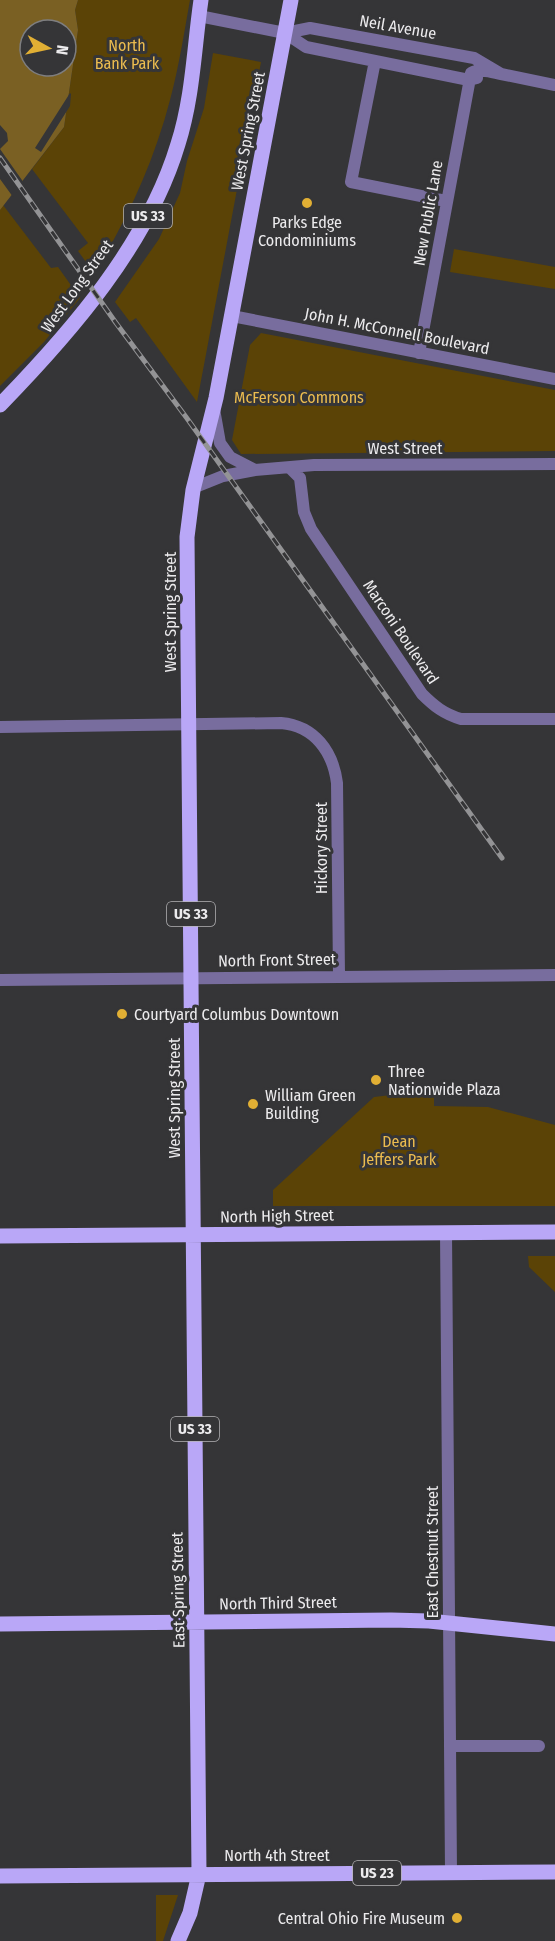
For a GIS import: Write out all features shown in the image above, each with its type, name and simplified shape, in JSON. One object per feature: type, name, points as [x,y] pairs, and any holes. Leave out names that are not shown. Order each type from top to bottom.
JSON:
[{"type":"main road","name":"West Long Street","points":[[0,405],[66,335],[147,219],[166,180],[185,120],[201,0]]},
{"type":"main road","name":"West Spring Street","points":[[193,1235],[187,537],[193,488],[214,407],[291,0]]},
{"type":"main road","name":"North High Street","points":[[0,1236],[555,1232]]},
{"type":"main road","name":"East Spring Street","points":[[178,1941],[190,1913],[199,1874],[193,1235]]},
{"type":"main road","name":"North Third Street","points":[[0,1624],[391,1620],[449,1623],[555,1634]]},
{"type":"main road","name":"North 4th Street","points":[[0,1876],[555,1872]]},
{"type":"street","name":"Neil Avenue","points":[[199,16],[285,33],[306,46],[469,80]]},
{"type":"street","name":"Neil Avenue","points":[[285,33],[310,28],[474,58],[501,74],[555,85]]},
{"type":"street","points":[[375,61],[351,182],[446,201]]},
{"type":"street","points":[[469,80],[471,73],[476,70],[501,74]]},
{"type":"street","name":"New Public Lane","points":[[419,352],[469,80]]},
{"type":"street","name":"John H. McConnell Boulevard","points":[[232,316],[555,379]]},
{"type":"street","points":[[214,407],[220,443],[230,457],[255,470]]},
{"type":"street","name":"West Street","points":[[193,488],[224,476],[255,470],[314,465],[555,464]]},
{"type":"street","name":"Marconi Boulevard","points":[[290,468],[300,478],[304,512],[311,529],[431,704],[461,719],[555,719]]},
{"type":"street","name":"Hickory Street","points":[[188,725],[293,724],[307,730],[321,742],[328,752],[335,768],[337,783],[339,976]]},
{"type":"street","points":[[0,727],[188,725]]},
{"type":"street","name":"North Front Street","points":[[0,980],[555,975]]},
{"type":"street","name":"East Chestnut Street","points":[[446,1232],[451,1872]]},
{"type":"street","points":[[450,1746],[539,1746]]},
{"type":"green space","name":"North Bank Park","points":[[78,0],[190,0],[164,123],[129,211],[94,273],[78,251],[88,243],[32,169],[64,127],[71,78],[78,78],[78,18],[75,10]]},
{"type":"green space","points":[[213,53],[261,62],[197,402],[136,318],[130,322],[115,302],[159,239],[180,193],[187,161],[204,108]]},
{"type":"green space","points":[[3,205],[51,268],[58,267],[80,298],[44,342],[0,386],[0,210]]},
{"type":"green space","points":[[454,249],[555,267],[555,289],[450,272]]},
{"type":"green space","name":"McFerson Commons","points":[[261,333],[555,390],[555,451],[241,454],[232,440],[250,345]]},
{"type":"green space","name":"Dean Jeffers Park","points":[[434,1090],[434,1106],[488,1107],[555,1125],[555,1206],[273,1206],[273,1190],[374,1097]]},
{"type":"green space","points":[[528,1256],[555,1256],[555,1292],[529,1267]]},
{"type":"green space","points":[[156,1895],[178,1895],[163,1941],[156,1941]]},
{"type":"shaded area","points":[[0,0],[78,0],[75,10],[76,18],[18,18],[18,78],[71,78],[64,127],[0,210],[0,149],[8,141],[7,133],[0,125]]},
{"type":"pier","points":[[70,93],[70,106],[41,152],[35,148]]},
{"type":"pier","points":[[0,149],[24,183],[13,197],[0,179]]},
{"type":"railway","points":[[0,158],[116,323],[502,858]]},
{"type":"place","name":"Parks Edge Condominiums","points":[[307,203]]},
{"type":"place","name":"Courtyard Columbus Downtown","points":[[122,1014]]},
{"type":"place","name":"Three Nationwide Plaza","points":[[376,1080]]},
{"type":"place","name":"William Green Building","points":[[253,1104]]},
{"type":"place","name":"Central Ohio Fire Museum","points":[[457,1918]]}]
